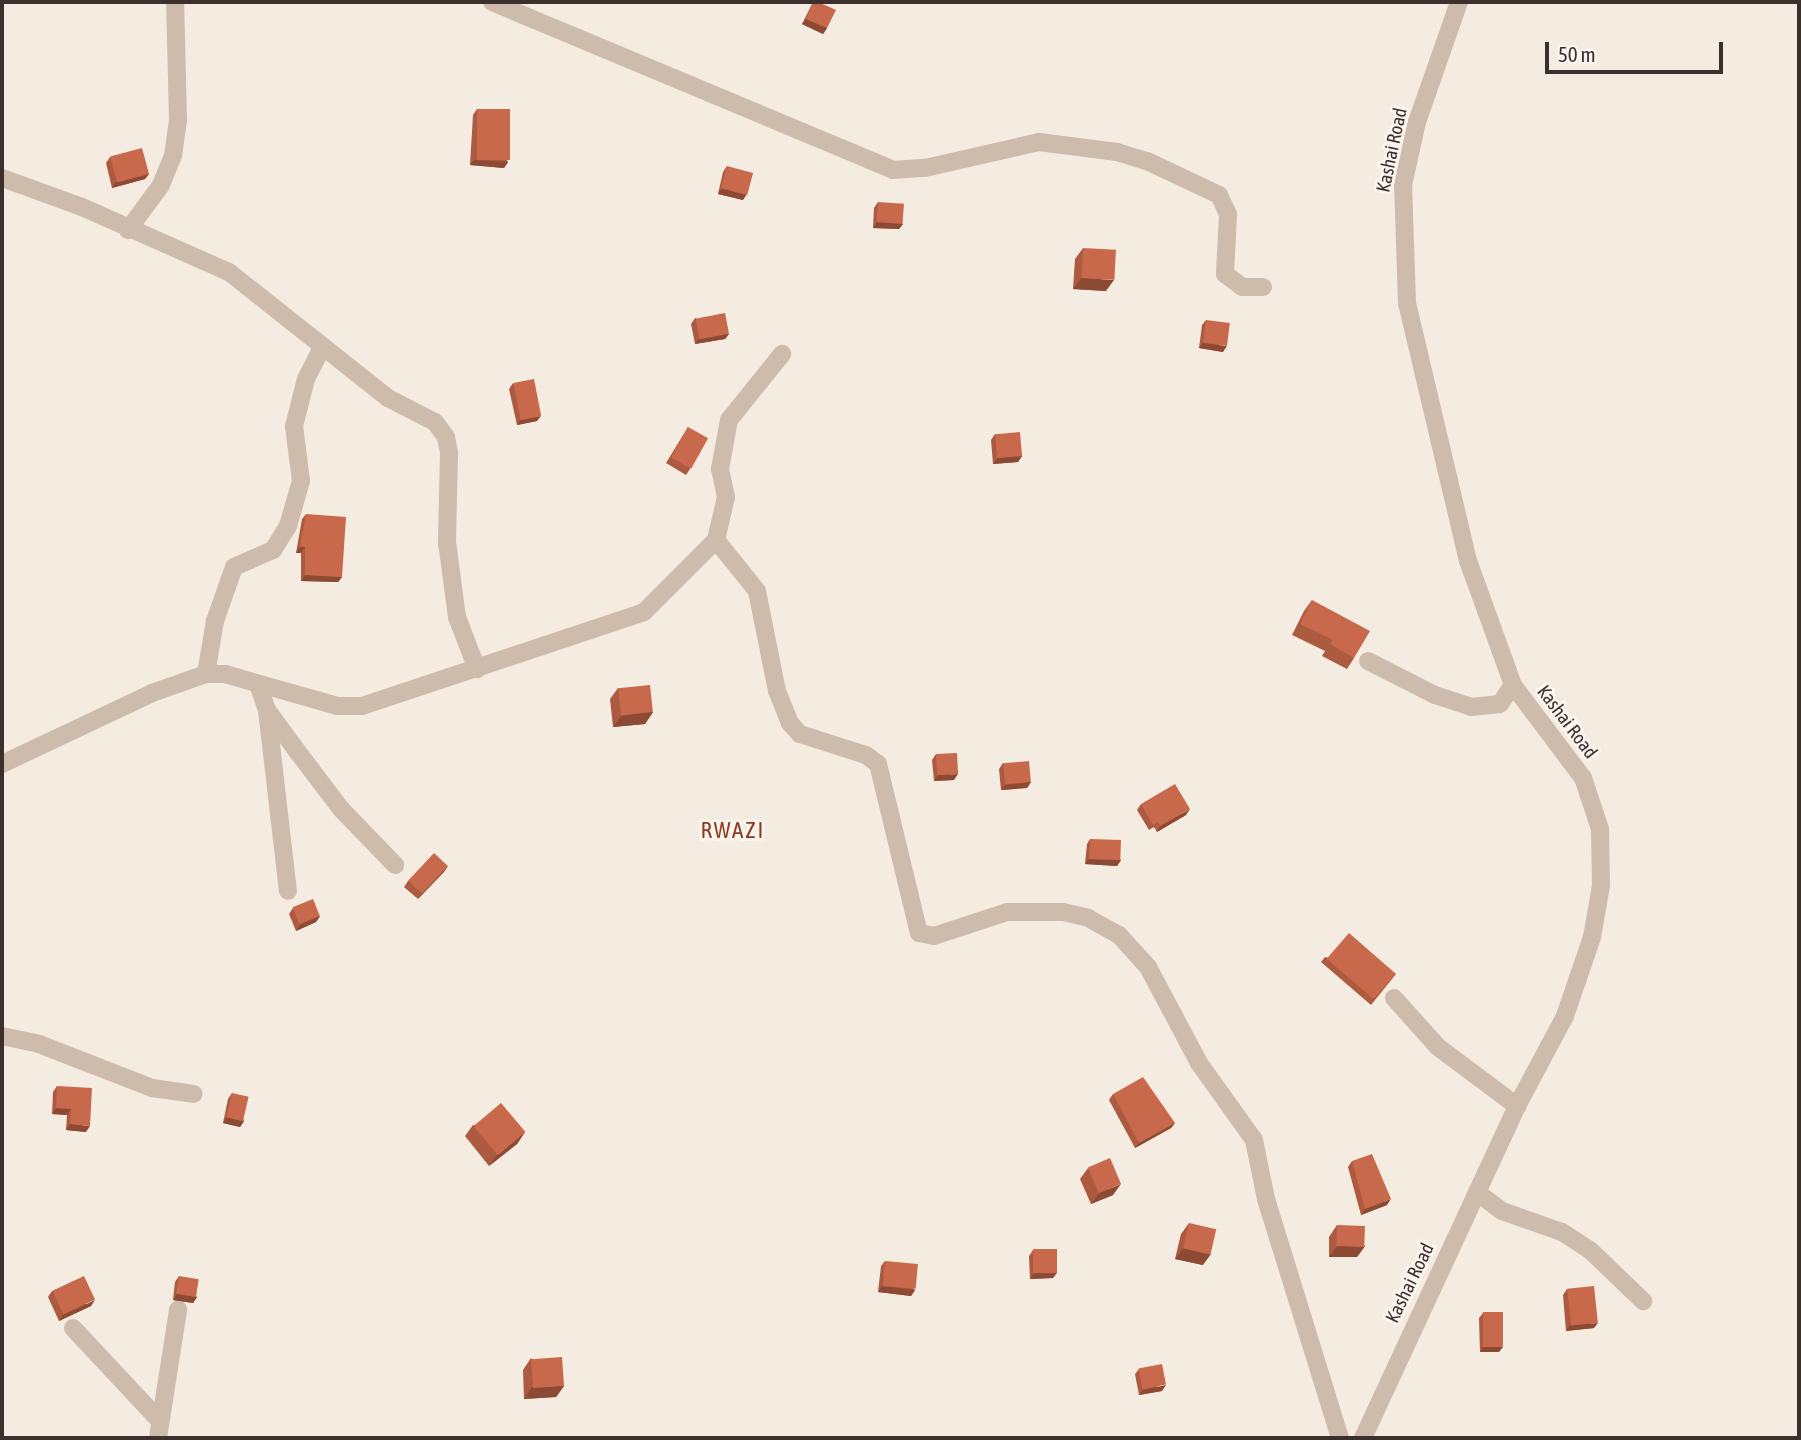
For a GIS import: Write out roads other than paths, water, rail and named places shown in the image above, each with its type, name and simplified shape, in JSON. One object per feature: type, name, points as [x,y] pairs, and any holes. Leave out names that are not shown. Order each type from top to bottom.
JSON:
[{"type":"street","points":[[128,230],[161,185],[173,156],[178,121],[175,2]]},
{"type":"street","points":[[492,2],[893,170],[925,168],[1038,142],[1117,152],[1147,161],[1219,195],[1228,214],[1225,274],[1242,287],[1263,287]]},
{"type":"street","name":"Kashai Road","points":[[1363,1438],[1517,1106],[1565,1016],[1592,937],[1601,886],[1600,829],[1583,778],[1513,685],[1468,561],[1407,303],[1403,185],[1417,122],[1459,2]]},
{"type":"street","points":[[2,178],[82,207],[128,230],[229,272],[388,398],[435,422],[446,437],[451,577],[463,637],[477,669]]},
{"type":"street","points":[[206,674],[215,621],[234,567],[273,550],[292,515],[302,481],[294,426],[306,379],[322,347]]},
{"type":"street","points":[[2,764],[152,693],[206,674],[225,674],[259,687],[337,706],[362,706],[644,612],[716,540],[726,497],[720,469],[729,420],[782,354]]},
{"type":"street","points":[[716,540],[757,590],[777,691],[790,723],[800,734],[857,752],[878,764],[919,933],[934,936],[1007,912],[1063,912],[1088,918],[1119,936],[1148,967],[1199,1063],[1254,1140],[1266,1199],[1340,1438]]},
{"type":"street","points":[[1368,661],[1435,695],[1471,707],[1500,704],[1513,685]]},
{"type":"street","points":[[259,687],[267,710],[288,891]]},
{"type":"street","points":[[267,710],[341,809],[396,865]]},
{"type":"street","points":[[1394,998],[1438,1047],[1517,1106]]},
{"type":"street","points":[[2,1036],[39,1044],[152,1088],[194,1094]]},
{"type":"street","points":[[1478,1192],[1502,1211],[1571,1238],[1643,1301]]},
{"type":"street","points":[[158,1438],[178,1310]]},
{"type":"street","points":[[73,1328],[159,1420]]},
{"type":"district","name":"RWAZI","points":[[733,830]]}]
